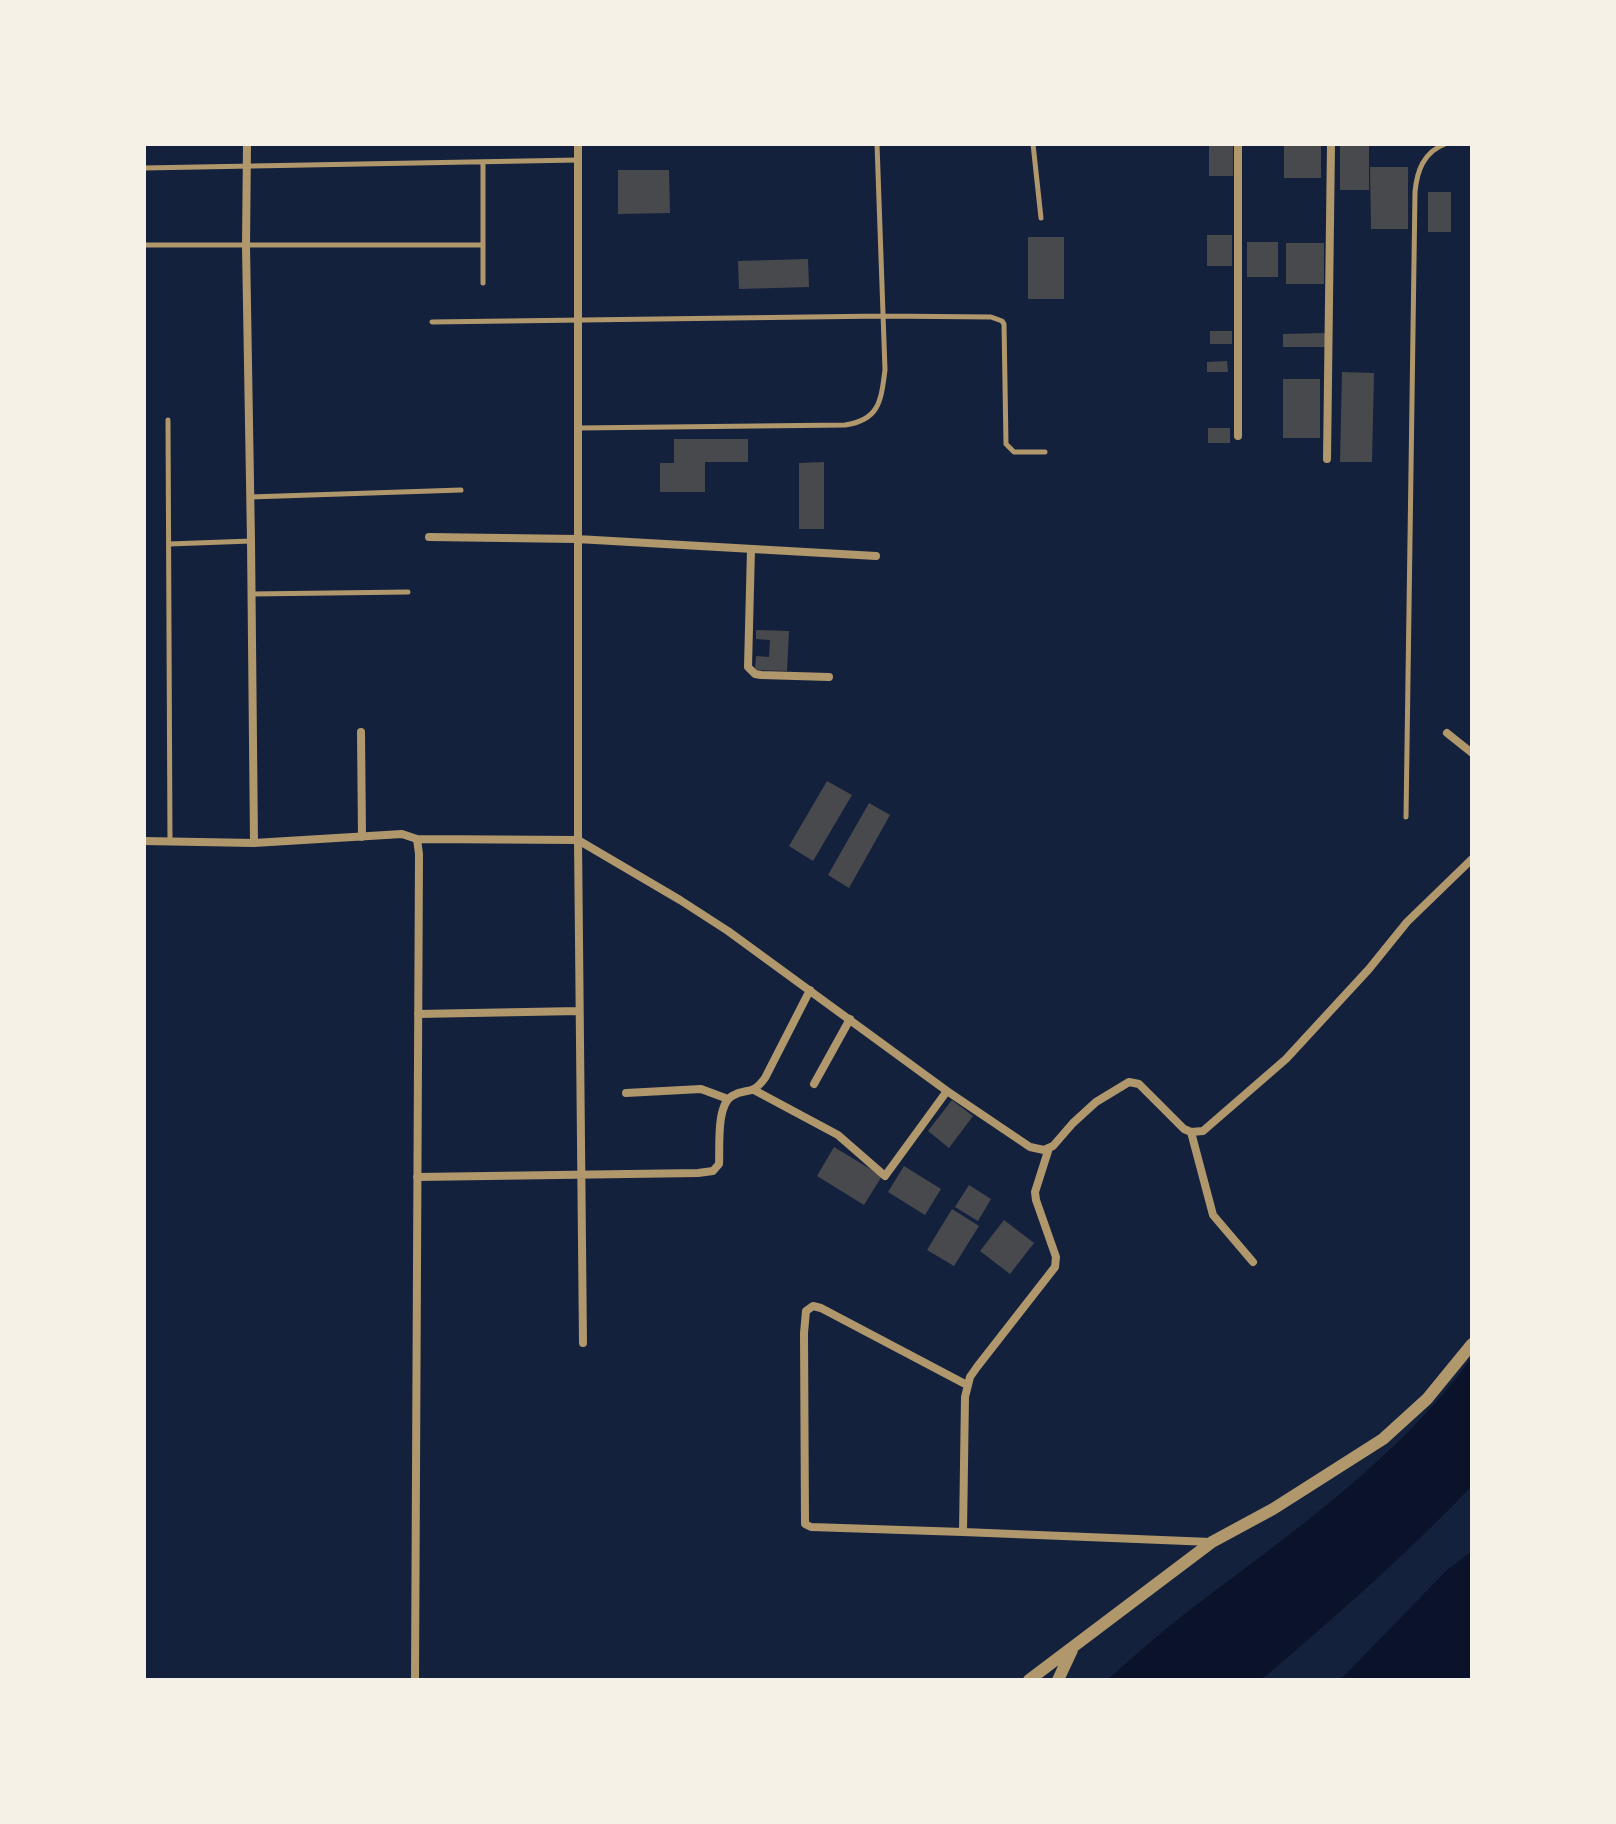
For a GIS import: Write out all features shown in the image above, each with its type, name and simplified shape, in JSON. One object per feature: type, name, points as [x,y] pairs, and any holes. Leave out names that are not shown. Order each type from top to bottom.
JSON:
[{"type":"street","points":[[247,144],[254,843]]},
{"type":"street","points":[[578,144],[578,840],[583,1343]]},
{"type":"street","points":[[1238,144],[1238,436]]},
{"type":"street","points":[[1327,459],[1331,144]]},
{"type":"street","points":[[429,537],[577,539],[876,556]]},
{"type":"street","points":[[751,549],[748,667],[761,675],[829,677]]},
{"type":"street","points":[[361,732],[362,837]]},
{"type":"street","points":[[1447,733],[1472,753]]},
{"type":"street","points":[[144,841],[254,843],[402,834],[417,839],[578,840],[704,916],[947,1091],[1037,1149],[1053,1146],[1096,1102],[1129,1082],[1139,1084],[1184,1129],[1197,1133],[1207,1128],[1286,1059],[1369,969],[1407,922],[1472,859]]},
{"type":"street","points":[[415,1680],[417,839]]},
{"type":"street","points":[[417,1177],[713,1171],[719,1164],[721,1117],[728,1099],[735,1094],[754,1090],[765,1078],[810,990]]},
{"type":"street","points":[[418,1014],[579,1011]]},
{"type":"street","points":[[814,1084],[850,1019]]},
{"type":"street","points":[[626,1093],[701,1089],[728,1099]]},
{"type":"street","points":[[754,1090],[838,1135],[885,1176],[947,1091]]},
{"type":"street","points":[[1191,1132],[1213,1215],[1253,1262]]},
{"type":"street","points":[[963,1532],[967,1385],[977,1367],[1055,1267],[1056,1257],[1035,1192],[1049,1148]]},
{"type":"street","points":[[967,1385],[821,1308],[813,1306],[806,1311],[805,1524],[811,1527],[1212,1542]]},
{"type":"street","points":[[1029,1680],[1212,1542],[1273,1509],[1383,1439],[1427,1399],[1472,1344]]},
{"type":"street","points":[[1058,1680],[1073,1646]]},
{"type":"lane","points":[[578,428],[845,425],[868,418],[882,393],[885,370],[877,144]]},
{"type":"lane","points":[[1033,144],[1041,218]]},
{"type":"lane","points":[[1406,817],[1415,192],[1416,179],[1426,156],[1445,144]]},
{"type":"lane","points":[[144,168],[579,160]]},
{"type":"lane","points":[[483,162],[483,283]]},
{"type":"lane","points":[[144,245],[483,245]]},
{"type":"lane","points":[[432,322],[985,316],[1004,324],[1006,444],[1014,452],[1045,452]]},
{"type":"lane","points":[[168,420],[170,842]]},
{"type":"lane","points":[[250,497],[461,490]]},
{"type":"lane","points":[[169,544],[251,541]]},
{"type":"lane","points":[[252,594],[408,592]]},
{"type":"water","points":[[1472,1357],[1472,1486],[1342,1610],[1261,1680],[1107,1680],[1168,1627],[1295,1530],[1372,1466],[1442,1395]]},
{"type":"water","points":[[1472,1551],[1472,1680],[1340,1680],[1447,1570]]},
{"type":"building","points":[[1209,144],[1233,144],[1233,176],[1209,176]]},
{"type":"building","points":[[1284,144],[1321,144],[1321,178],[1284,178]]},
{"type":"building","points":[[1340,144],[1369,144],[1369,190],[1340,190]]},
{"type":"building","points":[[1370,167],[1408,167],[1408,229],[1371,229]]},
{"type":"building","points":[[618,170],[669,170],[670,213],[618,214]]},
{"type":"building","points":[[1428,192],[1451,192],[1451,232],[1428,232]]},
{"type":"building","points":[[1207,235],[1232,235],[1232,266],[1207,266]]},
{"type":"building","points":[[1028,237],[1064,237],[1064,299],[1028,299]]},
{"type":"building","points":[[1247,242],[1278,242],[1278,277],[1247,277]]},
{"type":"building","points":[[1286,243],[1324,243],[1324,284],[1286,284]]},
{"type":"building","points":[[808,259],[809,287],[739,289],[738,261]]},
{"type":"building","points":[[1210,331],[1232,331],[1232,344],[1210,344]]},
{"type":"building","points":[[1325,333],[1325,347],[1283,347],[1283,334]]},
{"type":"building","points":[[1227,361],[1228,372],[1207,372],[1207,362]]},
{"type":"building","points":[[1342,372],[1374,373],[1372,462],[1340,462]]},
{"type":"building","points":[[1283,379],[1320,379],[1320,438],[1283,438]]},
{"type":"building","points":[[1208,428],[1230,428],[1230,443],[1208,443]]},
{"type":"building","points":[[674,439],[748,439],[748,462],[705,462],[705,492],[660,492],[660,463],[674,463]]},
{"type":"building","points":[[824,462],[824,529],[799,529],[799,463]]},
{"type":"building","points":[[756,630],[789,631],[787,671],[755,670],[756,656],[769,657],[770,640],[756,639]]},
{"type":"building","points":[[827,781],[852,795],[813,861],[789,846]]},
{"type":"building","points":[[869,803],[890,815],[849,888],[828,875]]},
{"type":"building","points":[[952,1100],[973,1116],[949,1148],[928,1131]]},
{"type":"building","points":[[834,1147],[882,1176],[864,1205],[817,1176]]},
{"type":"building","points":[[904,1166],[941,1189],[925,1215],[888,1192]]},
{"type":"building","points":[[969,1185],[991,1199],[978,1221],[955,1207]]},
{"type":"building","points":[[952,1209],[979,1226],[954,1266],[927,1250]]},
{"type":"building","points":[[1004,1220],[1034,1243],[1010,1274],[980,1251]]}]
